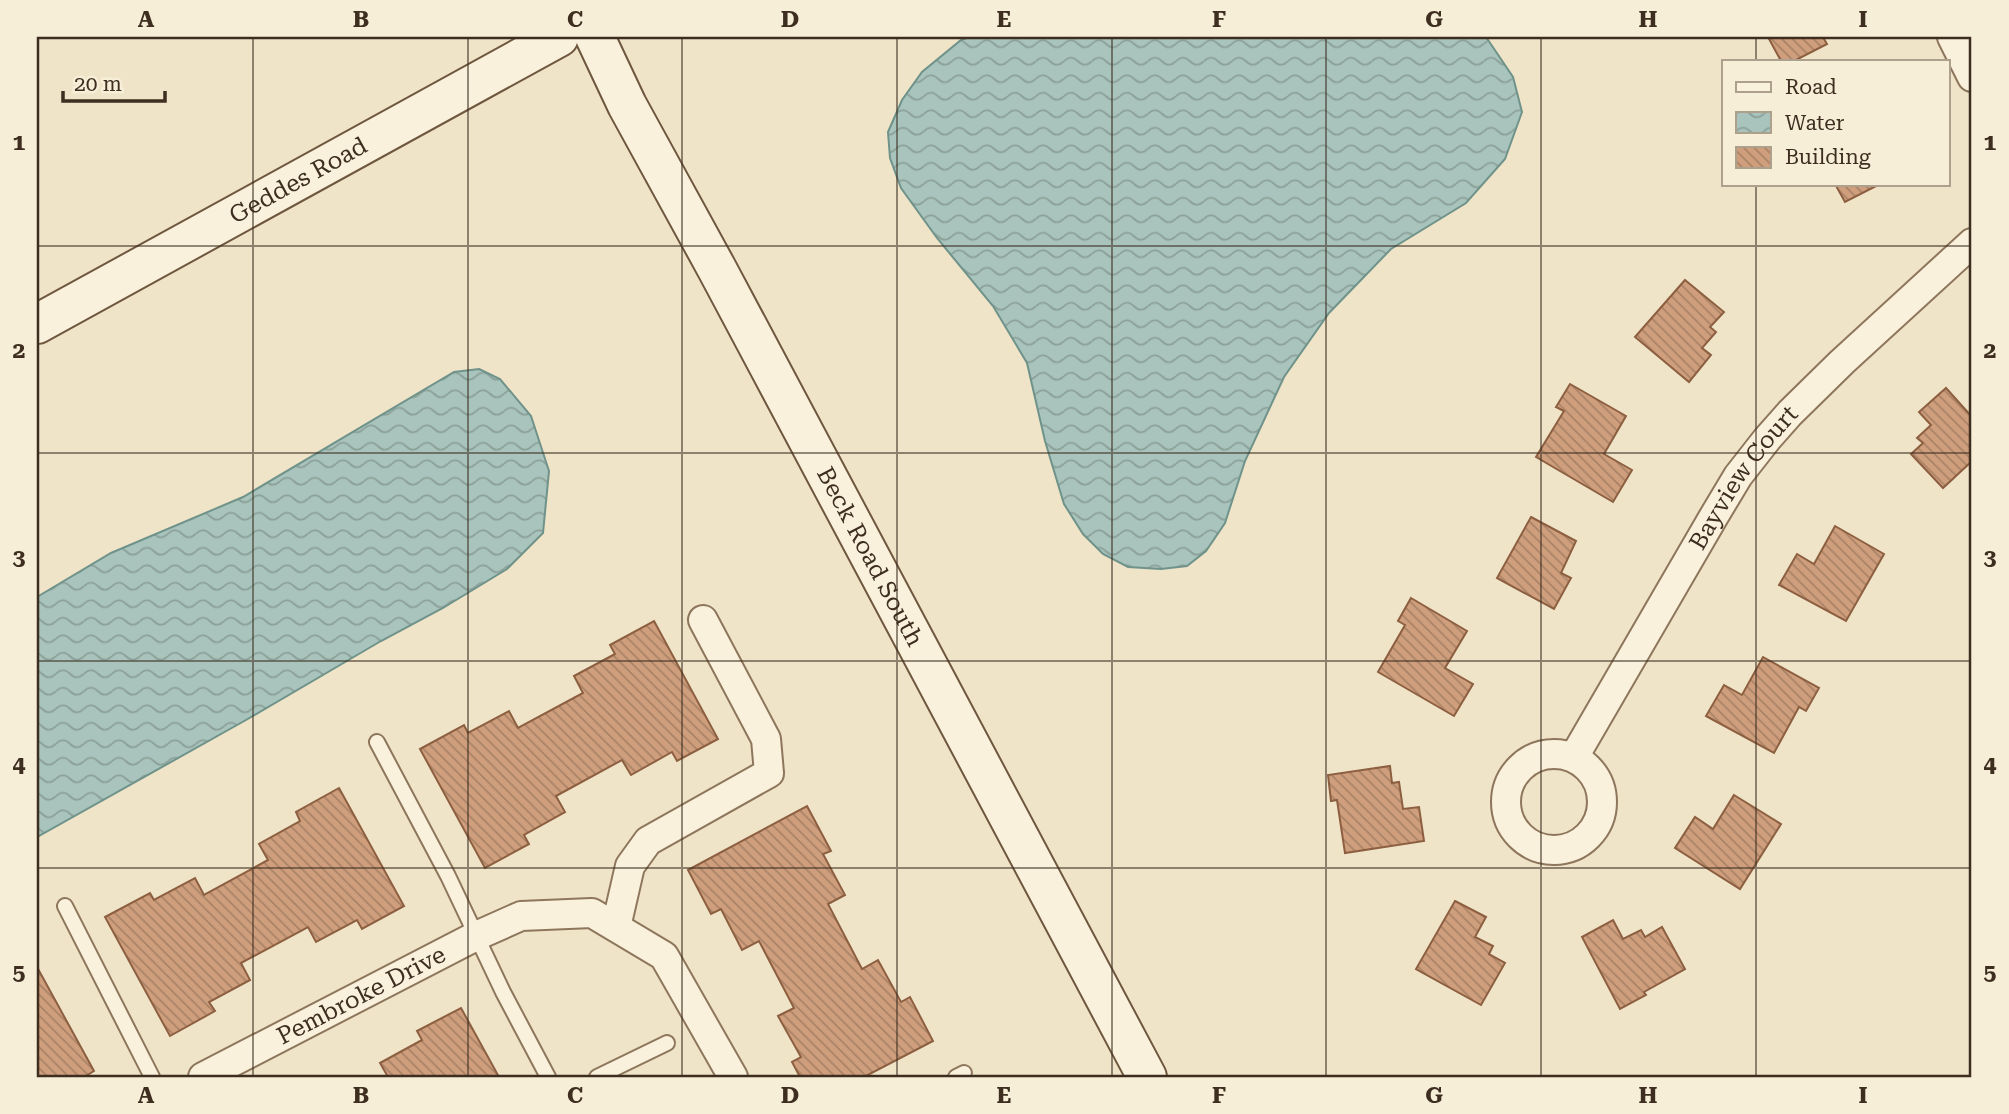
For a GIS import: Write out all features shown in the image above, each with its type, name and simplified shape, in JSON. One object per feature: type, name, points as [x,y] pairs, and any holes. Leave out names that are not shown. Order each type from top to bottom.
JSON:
[{"type":"main road","name":"Geddes Road","points":[[37,324],[559,37]]},
{"type":"main road","name":"Beck Road South","points":[[595,37],[628,105],[1147,1077]]},
{"type":"street","points":[[1952,37],[1972,77]]},
{"type":"street","name":"Bayview Court","points":[[1574,757],[1738,476],[1790,413],[1972,243]]},
{"type":"street","points":[[703,620],[766,739],[769,773],[648,841],[630,866],[615,927],[664,956],[733,1077]]},
{"type":"street","name":"Pembroke Drive","points":[[203,1077],[521,916],[592,913],[615,927]]},
{"type":"lane","points":[[377,742],[448,876],[548,1077]]},
{"type":"lane","points":[[65,906],[152,1077]]},
{"type":"lane","points":[[597,1077],[667,1043]]},
{"type":"water","points":[[970,37],[1486,37],[1513,77],[1522,112],[1505,159],[1466,203],[1391,249],[1329,313],[1284,377],[1245,461],[1225,523],[1206,551],[1187,566],[1161,569],[1128,567],[1103,554],[1083,534],[1064,504],[1045,441],[1027,363],[993,306],[937,238],[901,188],[890,158],[888,132],[902,100],[922,72],[961,40]]},
{"type":"water","points":[[479,369],[500,379],[531,416],[549,471],[543,533],[507,569],[443,608],[37,837],[37,597],[111,553],[243,497],[454,372]]},
{"type":"building","points":[[1768,37],[1823,37],[1827,44],[1796,60],[1780,60]]},
{"type":"building","points":[[1836,186],[1876,186],[1845,202]]},
{"type":"building","points":[[1685,280],[1724,312],[1710,327],[1716,332],[1702,348],[1711,355],[1689,382],[1635,337]]},
{"type":"building","points":[[1570,384],[1626,416],[1604,454],[1632,470],[1613,502],[1536,457],[1564,411],[1556,407]]},
{"type":"building","points":[[1946,388],[1972,417],[1972,461],[1943,488],[1911,454],[1923,443],[1917,438],[1931,425],[1919,412]]},
{"type":"building","points":[[1531,517],[1576,541],[1561,573],[1571,578],[1554,609],[1497,578]]},
{"type":"building","points":[[1835,526],[1884,554],[1846,621],[1779,585],[1797,554],[1814,564]]},
{"type":"building","points":[[1411,598],[1467,631],[1445,668],[1473,684],[1454,716],[1378,672],[1405,625],[1398,621]]},
{"type":"building","points":[[654,621],[718,739],[677,761],[672,752],[631,775],[622,760],[556,796],[565,812],[524,835],[529,844],[485,868],[420,749],[464,725],[468,733],[509,711],[518,728],[583,693],[574,676],[615,654],[610,645]]},
{"type":"building","points":[[1763,657],[1819,688],[1806,711],[1799,707],[1774,753],[1706,716],[1724,685],[1742,695]]},
{"type":"building","points":[[1390,766],[1392,783],[1399,782],[1403,809],[1419,807],[1424,841],[1345,853],[1337,800],[1331,801],[1328,775]]},
{"type":"building","points":[[339,788],[404,906],[362,929],[357,920],[316,942],[308,927],[241,963],[250,980],[209,1002],[215,1011],[170,1036],[105,917],[150,893],[154,900],[195,878],[204,895],[268,860],[259,844],[300,821],[296,812]]},
{"type":"building","points":[[1734,795],[1781,824],[1740,889],[1675,848],[1695,817],[1713,829]]},
{"type":"building","points":[[807,806],[831,851],[823,854],[845,895],[828,904],[862,969],[878,960],[901,1002],[910,997],[933,1041],[864,1077],[800,1077],[792,1062],[801,1057],[778,1016],[794,1008],[759,941],[742,950],[721,909],[711,914],[688,870]]},
{"type":"building","points":[[1455,901],[1486,917],[1475,937],[1493,946],[1489,954],[1505,963],[1481,1005],[1416,969]]},
{"type":"building","points":[[1613,920],[1623,939],[1641,930],[1645,937],[1662,927],[1685,969],[1620,1009],[1582,937]]},
{"type":"building","points":[[37,967],[94,1071],[84,1077],[37,1077]]},
{"type":"building","points":[[461,1008],[499,1077],[388,1077],[380,1063],[422,1040],[417,1031]]}]
